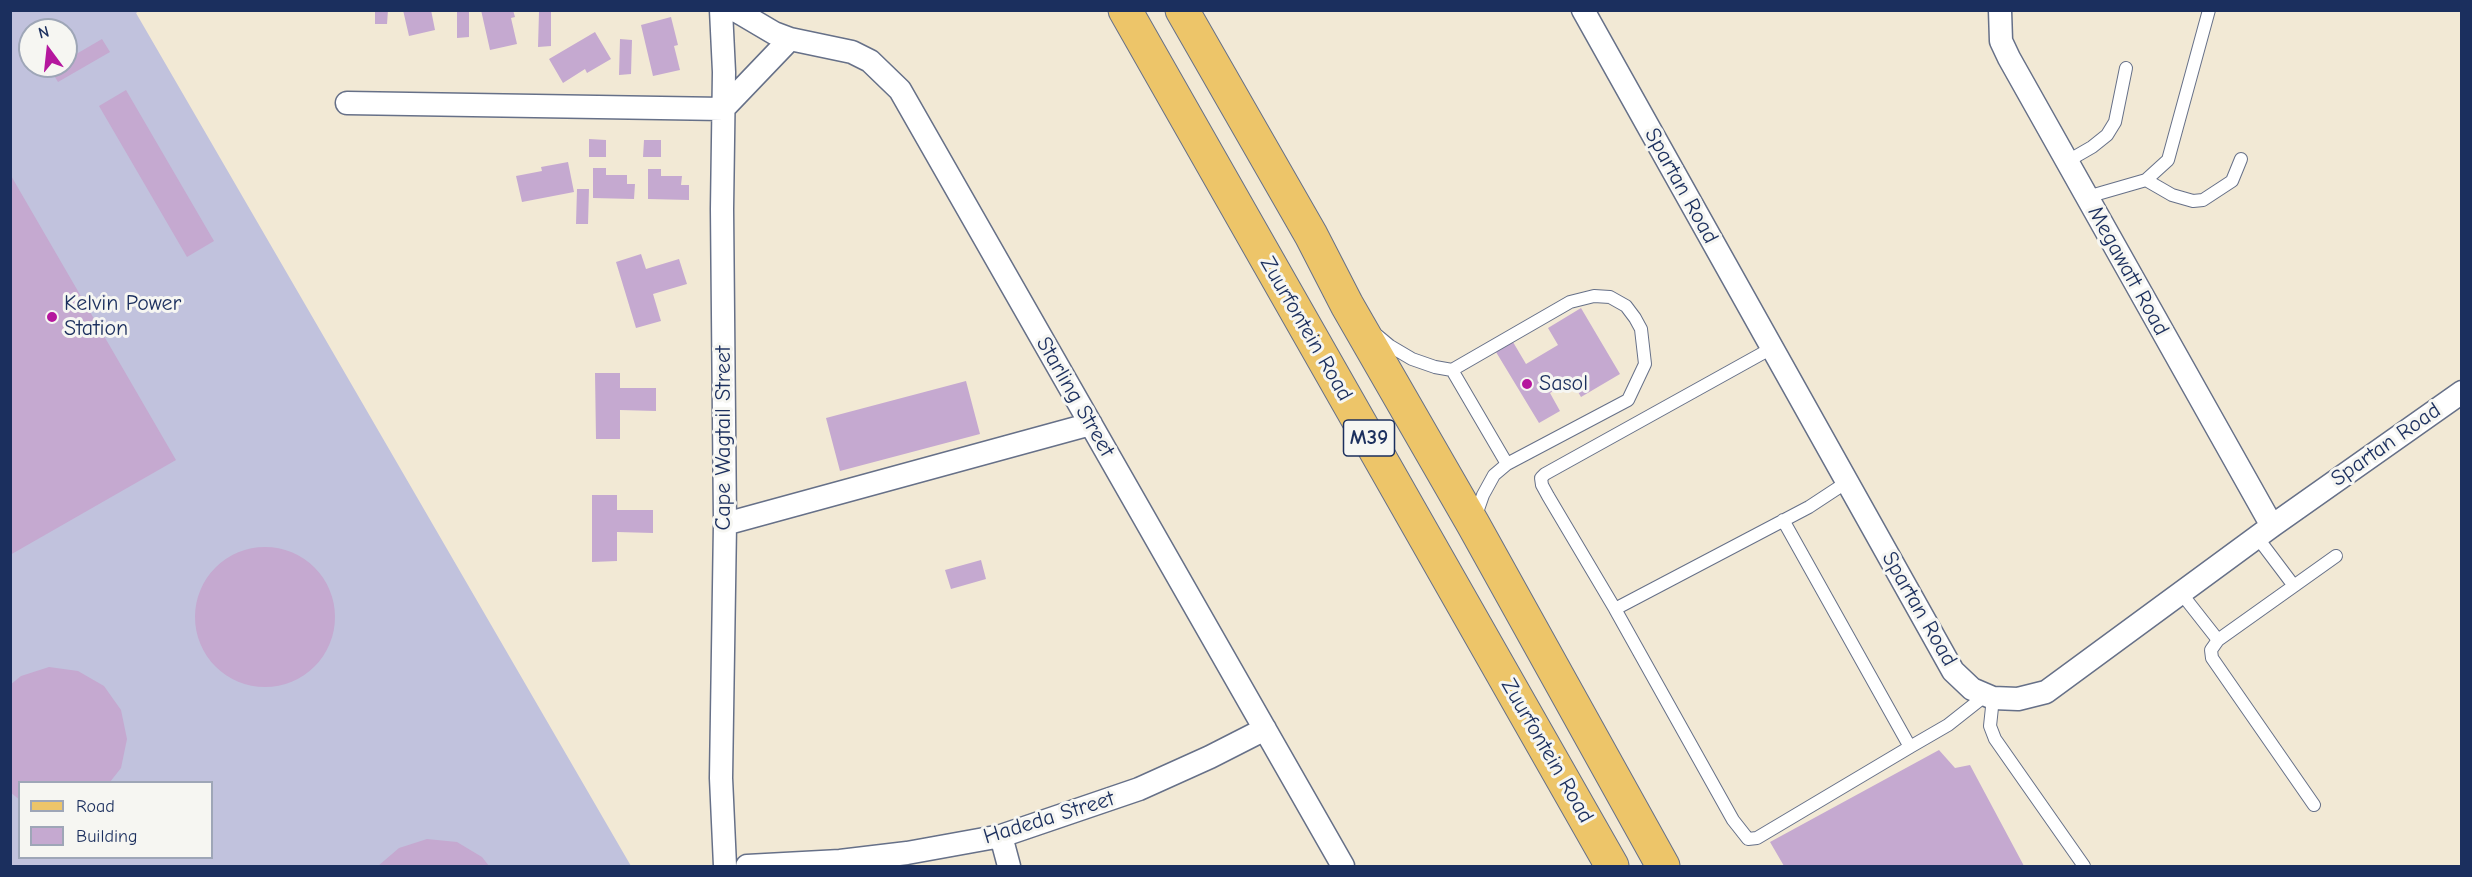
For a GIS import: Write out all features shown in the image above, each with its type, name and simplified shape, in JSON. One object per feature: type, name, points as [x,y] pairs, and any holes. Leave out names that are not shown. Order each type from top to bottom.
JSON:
[{"type":"main road","name":"Zuurfontein Road","points":[[1125,10],[1612,867]]},
{"type":"main road","name":"Zuurfontein Road","points":[[1182,10],[1311,235],[1347,305],[1473,524],[1663,867]]},
{"type":"street","name":"Cape Wagtail Street","points":[[722,10],[725,524],[722,767],[725,867]]},
{"type":"street","name":"Starling Street","points":[[735,10],[774,33],[790,39],[852,52],[870,61],[900,90],[1343,867]]},
{"type":"street","name":"Spartan Road","points":[[1583,10],[1953,671],[1972,689],[1990,697],[2018,699],[2046,692],[2264,532],[2462,392]]},
{"type":"street","name":"Megawatt Road","points":[[2000,10],[2001,41],[2005,50],[2087,197],[2264,532]]},
{"type":"street","points":[[347,103],[723,109],[790,39]]},
{"type":"street","points":[[725,524],[1091,424]]},
{"type":"street","name":"Hadeda Street","points":[[747,867],[840,861],[907,853],[1001,836],[1139,789],[1265,729]]},
{"type":"street","points":[[1001,836],[1009,867]]},
{"type":"lane","points":[[2087,197],[2146,180],[2168,160],[2209,10]]},
{"type":"lane","points":[[2066,162],[2107,135],[2115,122],[2126,68]]},
{"type":"lane","points":[[2146,180],[2172,195],[2193,201],[2203,200],[2232,181],[2241,159]]},
{"type":"lane","points":[[1347,305],[1390,346],[1412,359],[1452,370],[1570,302],[1594,296],[1610,297],[1626,306],[1635,318],[1641,329],[1645,364],[1628,400],[1507,464],[1494,475],[1483,495],[1473,524]]},
{"type":"lane","points":[[1772,348],[1541,478],[1542,485],[1615,609],[1733,820],[1748,839],[1757,838],[1990,697]]},
{"type":"lane","points":[[1452,370],[1507,464]]},
{"type":"lane","points":[[1615,609],[1783,520],[1847,482]]},
{"type":"lane","points":[[1783,520],[1910,747]]},
{"type":"lane","points":[[2264,532],[2294,586]]},
{"type":"lane","points":[[2314,805],[2212,658],[2211,650],[2218,640],[2336,556]]},
{"type":"lane","points":[[2181,593],[2218,640]]},
{"type":"lane","points":[[1990,697],[1990,726],[1995,739],[2084,867]]},
{"type":"shaded area","name":"Kelvin Power Station","points":[[10,11],[139,11],[136,13],[631,866],[11,866]]},
{"type":"building","points":[[375,10],[388,10],[387,24],[375,24]]},
{"type":"building","points":[[403,10],[431,10],[435,30],[409,36]]},
{"type":"building","points":[[457,10],[469,10],[469,37],[457,38]]},
{"type":"building","points":[[481,10],[513,10],[515,17],[511,18],[517,44],[490,50]]},
{"type":"building","points":[[551,11],[551,46],[538,47],[539,12]]},
{"type":"building","points":[[671,17],[678,45],[674,46],[680,70],[653,76],[641,25]]},
{"type":"building","points":[[595,32],[611,59],[587,73],[585,69],[563,83],[549,59]]},
{"type":"building","points":[[102,39],[110,52],[78,70],[78,53]]},
{"type":"building","points":[[620,39],[632,40],[631,74],[619,75]]},
{"type":"building","points":[[126,90],[214,241],[187,257],[99,106]]},
{"type":"building","points":[[589,139],[606,140],[606,157],[589,157]]},
{"type":"building","points":[[644,140],[661,140],[661,157],[643,157]]},
{"type":"building","points":[[568,162],[574,192],[522,202],[516,176],[542,171],[541,167]]},
{"type":"building","points":[[593,168],[606,168],[606,175],[627,175],[627,184],[635,184],[634,199],[593,198]]},
{"type":"building","points":[[648,169],[661,169],[661,176],[682,176],[681,185],[689,185],[689,200],[648,199]]},
{"type":"building","name":"Kelvin Power Station","points":[[10,174],[176,460],[10,555]]},
{"type":"building","points":[[577,189],[589,189],[588,224],[576,224]]},
{"type":"building","points":[[641,254],[646,269],[679,259],[687,284],[653,294],[661,321],[636,328],[616,262]]},
{"type":"building","points":[[1581,308],[1620,374],[1581,397],[1571,380],[1550,393],[1560,411],[1539,423],[1496,352],[1513,342],[1526,364],[1558,345],[1548,328]]},
{"type":"building","points":[[595,373],[620,373],[620,388],[656,388],[656,411],[620,410],[620,439],[596,439]]},
{"type":"building","points":[[966,381],[980,434],[840,471],[826,418]]},
{"type":"building","points":[[592,495],[617,495],[617,510],[653,510],[653,533],[617,532],[617,561],[592,562]]},
{"type":"building","points":[[265,547],[292,552],[315,567],[330,590],[335,617],[330,644],[315,667],[292,682],[265,687],[238,682],[215,667],[200,644],[195,617],[200,590],[215,567],[238,552]]},
{"type":"building","points":[[981,560],[986,579],[951,589],[945,570]]},
{"type":"building","points":[[49,667],[78,671],[104,686],[121,710],[127,739],[121,768],[111,781],[18,781],[18,798],[10,792],[10,685],[21,676]]},
{"type":"building","points":[[1939,750],[1955,768],[1970,765],[2024,866],[1784,866],[1770,842]]},
{"type":"building","points":[[427,839],[457,842],[482,857],[489,866],[378,866],[399,848]]},
{"type":"place","name":"Kelvin Power Station","points":[[52,317]]},
{"type":"place","name":"Sasol","points":[[1527,384]]}]
